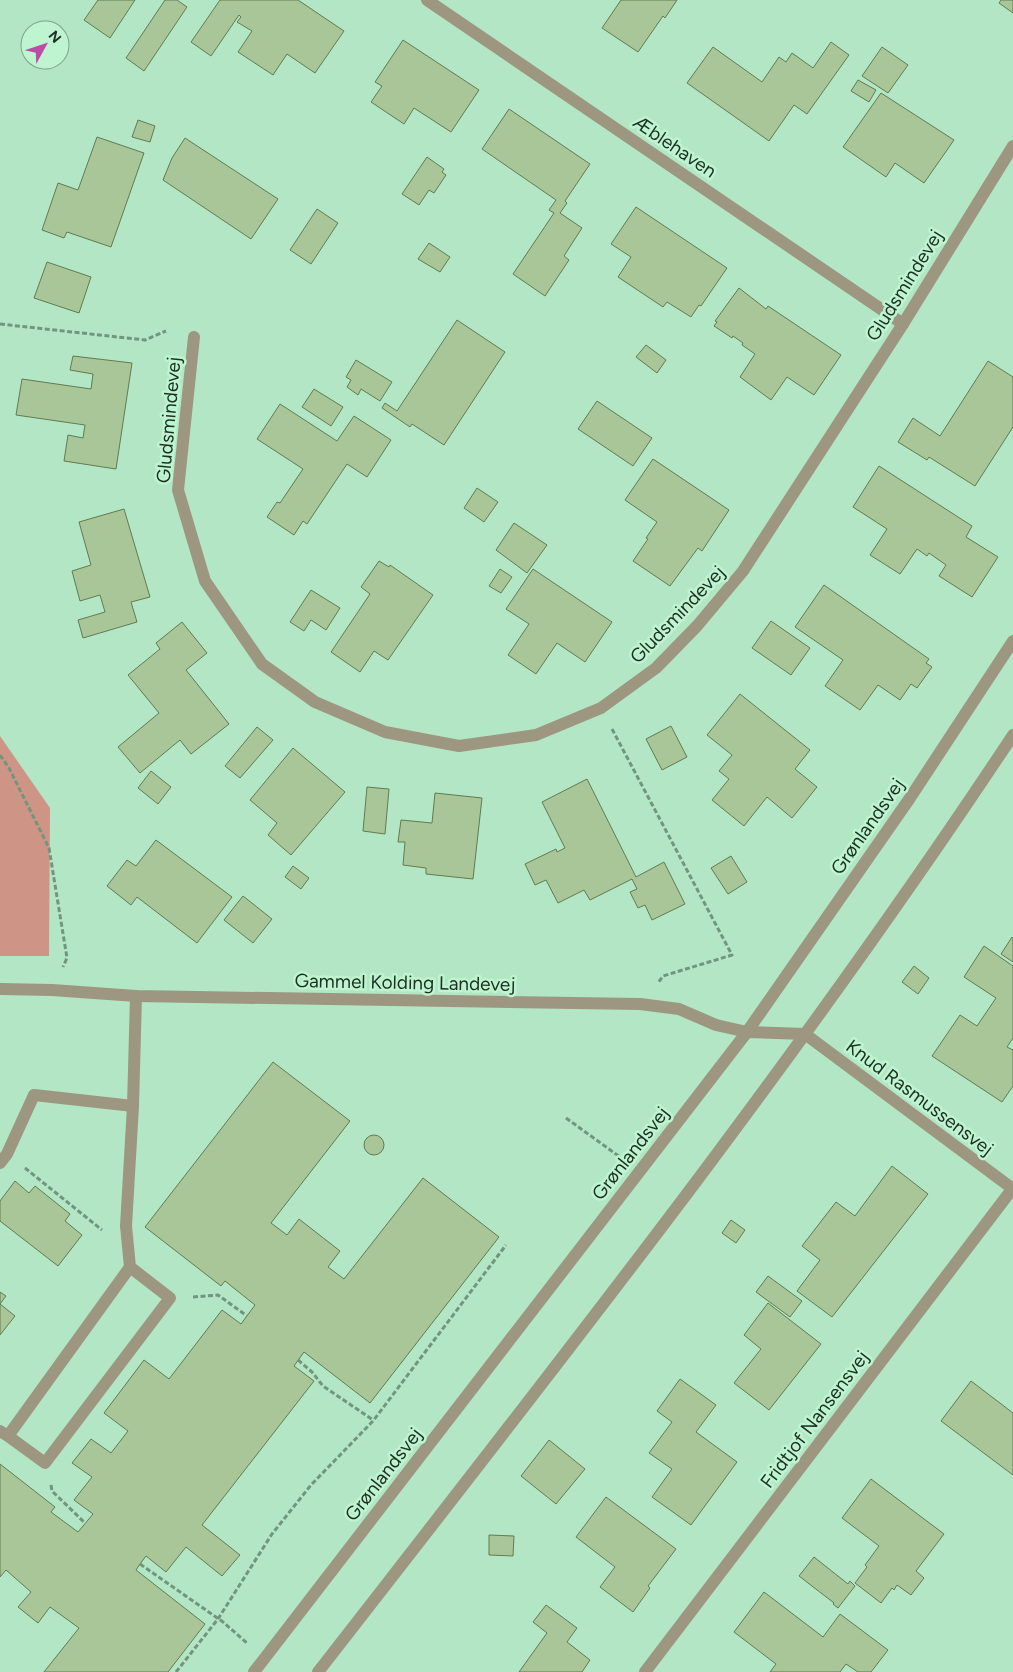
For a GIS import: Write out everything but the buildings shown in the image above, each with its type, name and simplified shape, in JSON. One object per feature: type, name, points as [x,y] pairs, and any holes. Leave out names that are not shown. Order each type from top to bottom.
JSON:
[{"type":"street","name":"Æblehaven","points":[[427,0],[903,324]]},
{"type":"street","name":"Gludsmindevej","points":[[194,336],[178,490],[205,581],[262,664],[315,702],[385,732],[459,746],[536,735],[601,708],[656,668],[698,626],[743,571],[1009,161],[1013,146]]},
{"type":"street","name":"Grønlandsvej","points":[[254,1672],[747,1032],[910,798],[1013,640]]},
{"type":"street","points":[[318,1672],[576,1340],[805,1034],[958,818],[1013,735]]},
{"type":"street","name":"Gammel Kolding Landevej","points":[[0,989],[52,990],[136,996],[640,1004],[680,1009],[716,1025],[747,1032],[805,1034]]},
{"type":"street","points":[[130,1267],[170,1298],[45,1463],[4,1434],[130,1267],[126,1226],[133,1106],[136,996]]},
{"type":"street","name":"Knud Rasmussensvej","points":[[805,1034],[1013,1189]]},
{"type":"street","points":[[3,1158],[34,1095],[133,1106]]},
{"type":"street","name":"Fridtjof Nansensvej","points":[[645,1672],[1013,1189]]},
{"type":"path","points":[[0,324],[145,340],[166,331]]},
{"type":"path","points":[[601,708],[732,955],[663,976],[640,1004]]},
{"type":"path","points":[[0,755],[9,768],[49,848],[67,958],[52,990]]},
{"type":"path","points":[[566,1118],[614,1152],[638,1172]]},
{"type":"path","points":[[3,1158],[109,1235],[130,1267]]},
{"type":"path","points":[[176,1672],[218,1619],[272,1534],[311,1485],[373,1420],[506,1245]]},
{"type":"path","points":[[170,1298],[218,1295],[247,1316]]},
{"type":"path","points":[[298,1360],[312,1372],[323,1386],[373,1420]]},
{"type":"path","points":[[45,1463],[52,1490],[85,1523]]},
{"type":"path","points":[[140,1564],[218,1619],[266,1657]]},
{"type":"shaded area","points":[[0,736],[50,808],[49,956],[0,956]]}]
